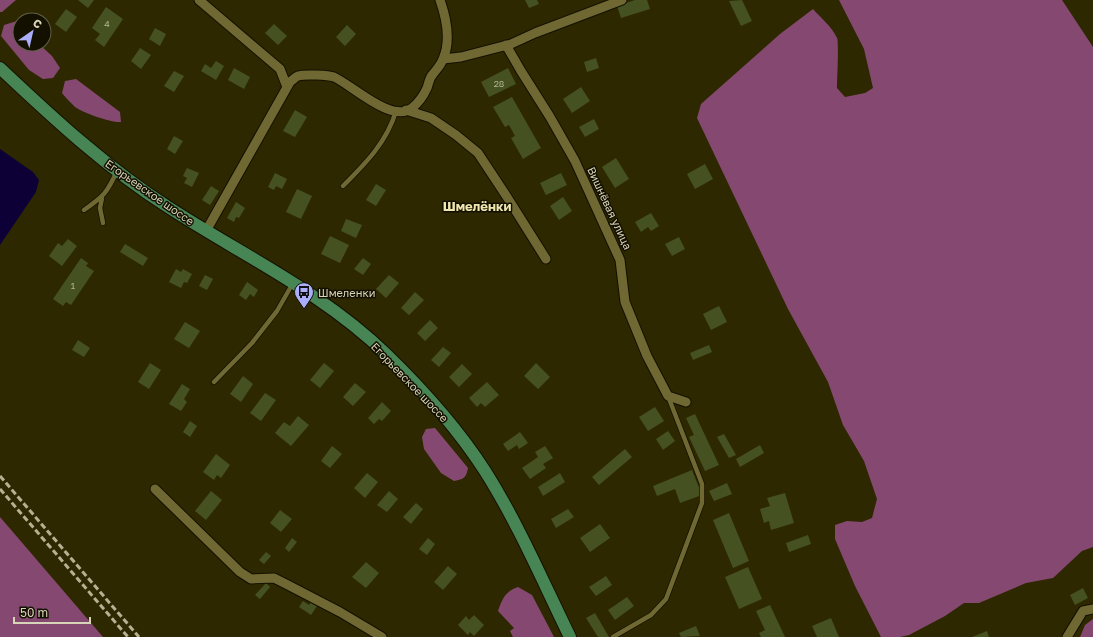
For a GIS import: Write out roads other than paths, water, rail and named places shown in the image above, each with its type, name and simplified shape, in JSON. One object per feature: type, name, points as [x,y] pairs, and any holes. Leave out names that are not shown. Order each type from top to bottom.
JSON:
[{"type":"main road","name":"Егорьевское шоссе","points":[[0,68],[44,110],[117,171],[167,207],[320,300],[351,323],[386,354],[449,422],[485,472],[509,513],[570,637]]},
{"type":"street","points":[[199,0],[280,69],[287,87]]},
{"type":"street","points":[[206,230],[287,87],[290,82],[298,76],[334,77],[372,102],[390,110],[401,112],[411,109],[418,102],[426,89],[430,77],[443,60],[447,42],[447,24],[440,0]]},
{"type":"street","points":[[443,60],[461,57],[506,45],[622,0]]},
{"type":"street","name":"Вишнёвая улица","points":[[506,45],[575,161],[620,260],[625,302],[647,356],[668,396]]},
{"type":"street","points":[[406,110],[431,118],[456,135],[478,153],[546,259]]},
{"type":"street","points":[[668,396],[686,402]]},
{"type":"street","points":[[155,488],[240,572],[251,579],[274,578],[340,612],[382,637]]},
{"type":"street","points":[[1067,637],[1083,611],[1093,609]]},
{"type":"lane","points":[[344,186],[383,142],[396,111]]},
{"type":"lane","points":[[103,223],[100,208],[102,198],[117,171]]},
{"type":"lane","points":[[84,210],[102,198]]},
{"type":"lane","points":[[214,382],[252,343],[277,311],[293,283]]},
{"type":"lane","points":[[613,637],[651,614],[666,599],[702,503],[702,484],[668,396]]},
{"type":"railway","points":[[0,476],[139,637]]},
{"type":"railway","points":[[0,489],[128,637]]},
{"type":"place","name":"Шмеленки","points":[[304,309]]},
{"type":"district","name":"Шмелёнки","points":[[477,206]]}]
